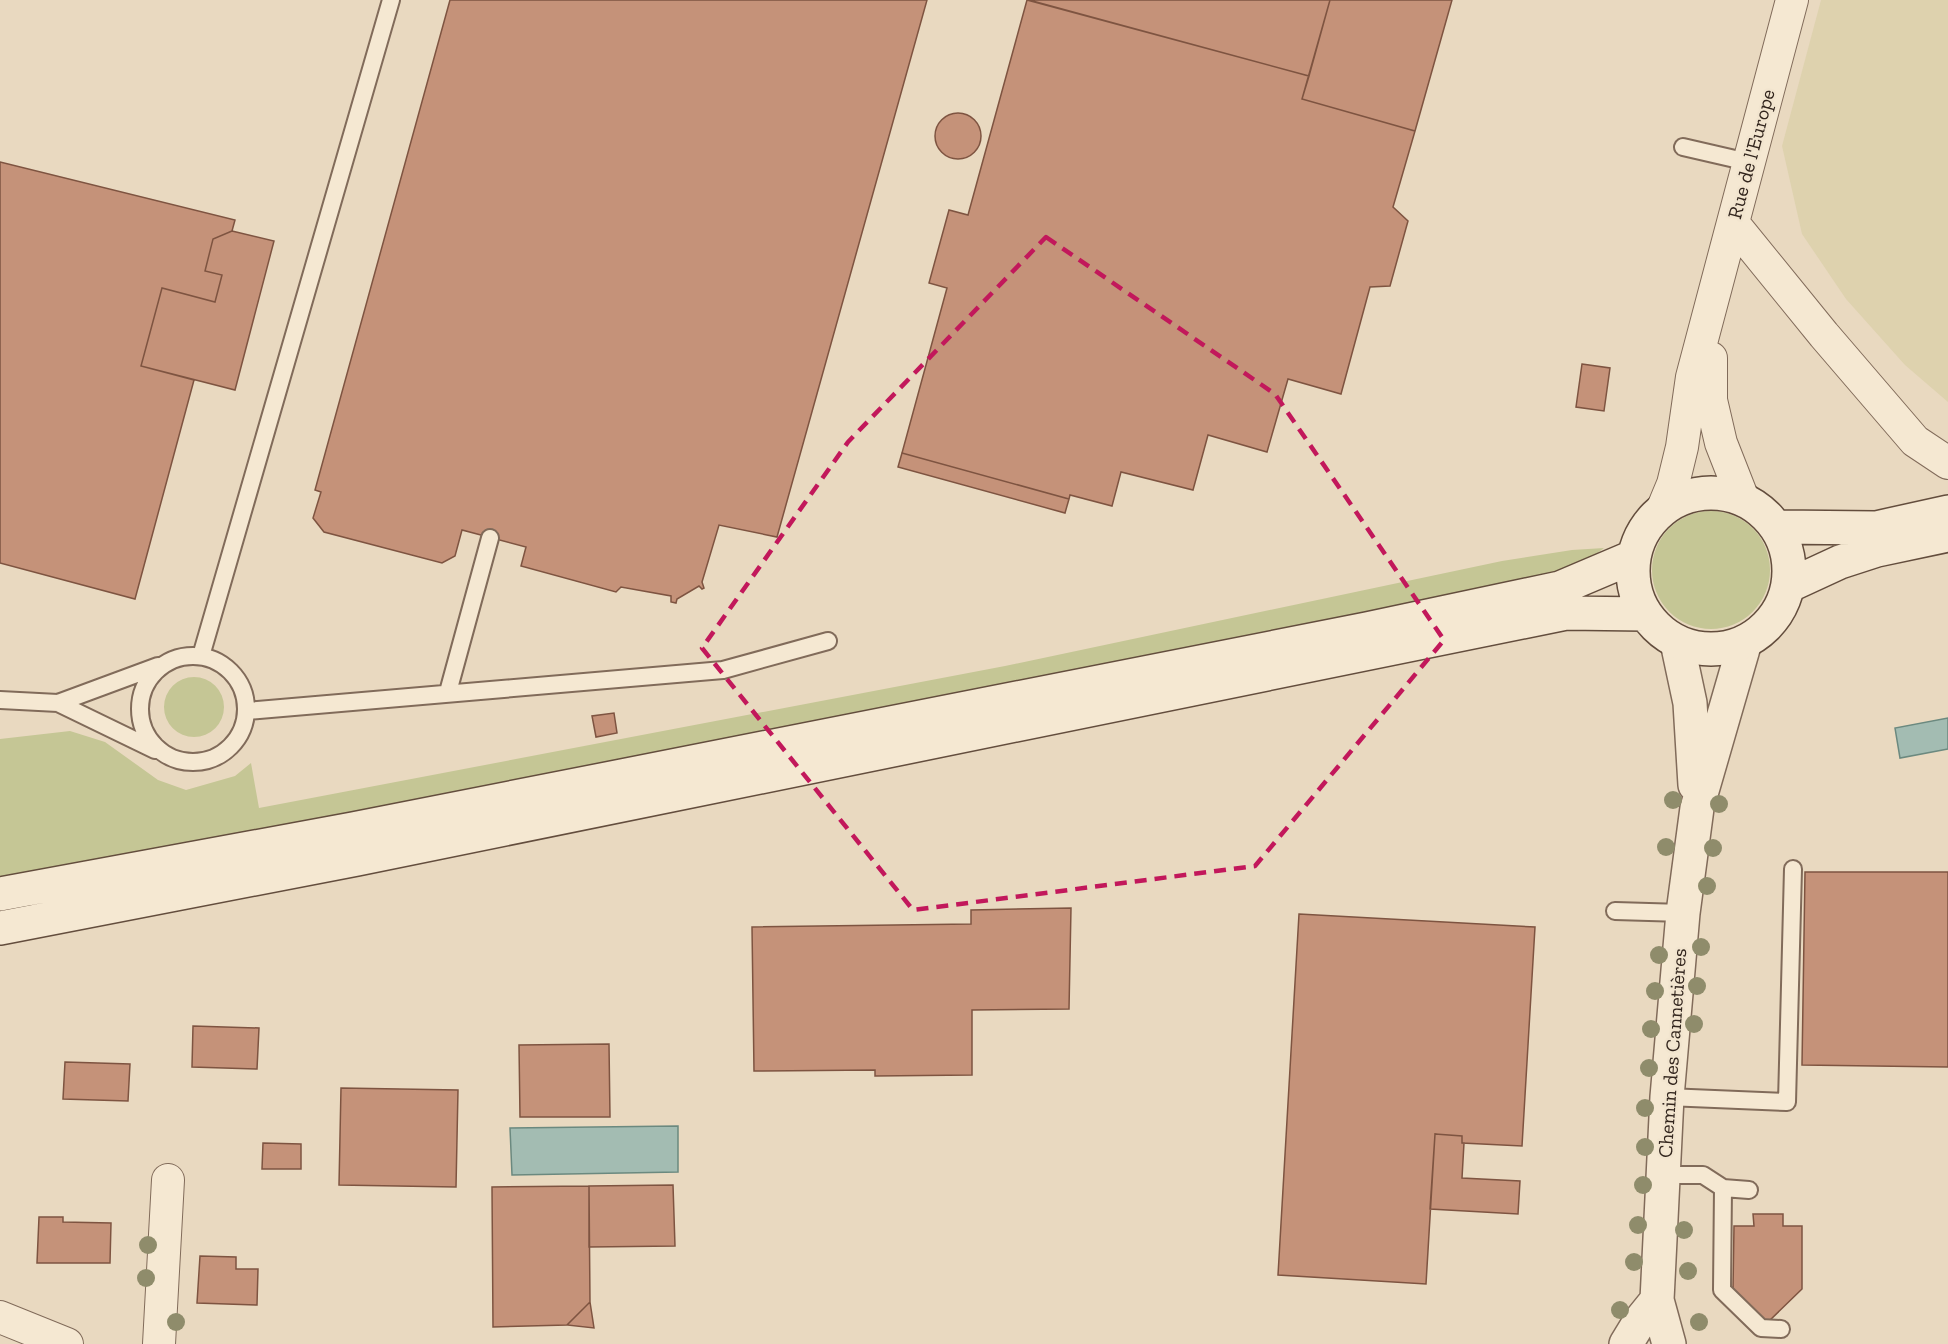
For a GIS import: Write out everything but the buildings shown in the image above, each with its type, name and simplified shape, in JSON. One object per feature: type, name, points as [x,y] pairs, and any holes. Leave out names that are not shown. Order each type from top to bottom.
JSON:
[{"type":"main road","points":[[1702,493],[1723,493],[1743,499],[1763,512],[1776,527],[1786,547],[1789,566],[1788,586],[1780,609],[1765,628],[1745,642],[1723,649],[1699,649],[1677,642],[1659,630],[1645,614],[1636,597],[1632,577],[1634,557],[1640,538],[1649,522],[1663,508],[1682,498],[1702,493]]},
{"type":"main road","points":[[1776,527],[1876,528],[1948,512]]},
{"type":"main road","points":[[1788,586],[1840,562],[1877,550],[1948,536]]},
{"type":"main road","points":[[0,894],[376,824],[1367,629],[1560,588],[1634,557]]},
{"type":"main road","points":[[0,928],[357,859],[1566,613],[1645,614]]},
{"type":"main road","name":"Chemin des Cannetières","points":[[1677,642],[1690,703],[1696,808]]},
{"type":"main road","name":"Chemin des Cannetières","points":[[1670,1344],[1657,1300],[1667,1098],[1683,913],[1696,808],[1745,642]]},
{"type":"main road","points":[[1626,1344],[1640,1321],[1657,1300]]},
{"type":"main road","points":[[1637,1344],[1657,1344]]},
{"type":"street","name":"Rue de l'Europe","points":[[1663,508],[1673,484],[1682,447],[1692,377],[1792,0]]},
{"type":"street","points":[[1733,223],[1824,335],[1916,441],[1948,463]]},
{"type":"street","name":"Rue de l'Europe","points":[[1710,308],[1711,400],[1721,443],[1743,499]]},
{"type":"street","points":[[159,1344],[168,1180]]},
{"type":"street","points":[[0,1317],[67,1344]]},
{"type":"lane","points":[[201,656],[391,0]]},
{"type":"lane","points":[[1683,147],[1748,162]]},
{"type":"lane","points":[[448,692],[490,538]]},
{"type":"lane","points":[[247,711],[723,670],[828,641]]},
{"type":"lane","points":[[0,700],[58,703],[186,763],[204,762],[220,755],[234,744],[243,728],[247,711],[245,695],[234,675],[216,660],[201,656],[175,658],[58,703]]},
{"type":"lane","points":[[163,664],[151,675],[143,689],[140,720],[146,736],[156,748],[169,757]]},
{"type":"lane","points":[[1667,1098],[1787,1102],[1793,869]]},
{"type":"lane","points":[[1615,911],[1683,913]]},
{"type":"lane","points":[[1664,1174],[1702,1175],[1723,1188],[1749,1190]]},
{"type":"lane","points":[[1723,1188],[1722,1290],[1761,1328],[1781,1329]]},
{"type":"highlighted area","points":[[1046,237],[1275,394],[1444,640],[1255,866],[913,910],[702,648],[848,442]]},
{"type":"shaded area","points":[[1821,0],[1948,0],[1948,402],[1905,365],[1846,299],[1802,234],[1782,146]]},
{"type":"shaded area","points":[[1948,718],[1948,749],[1900,758],[1895,728]]},
{"type":"shaded area","points":[[678,1126],[678,1172],[512,1175],[510,1128]]},
{"type":"green space","points":[[1711,511],[1733,516],[1753,528],[1765,548],[1770,570],[1765,592],[1753,612],[1733,624],[1711,629],[1689,624],[1669,612],[1657,592],[1652,570],[1657,548],[1669,528],[1689,516]]},
{"type":"green space","points":[[1604,548],[1576,569],[796,736],[0,887],[0,739],[70,731],[105,742],[158,780],[186,790],[235,776],[251,763],[259,808],[1005,666],[1502,561],[1572,550]]},
{"type":"green space","points":[[188,677],[200,677],[211,682],[219,690],[224,707],[222,719],[211,732],[200,737],[188,737],[177,732],[169,724],[164,713],[164,701],[169,690],[177,682]]}]
